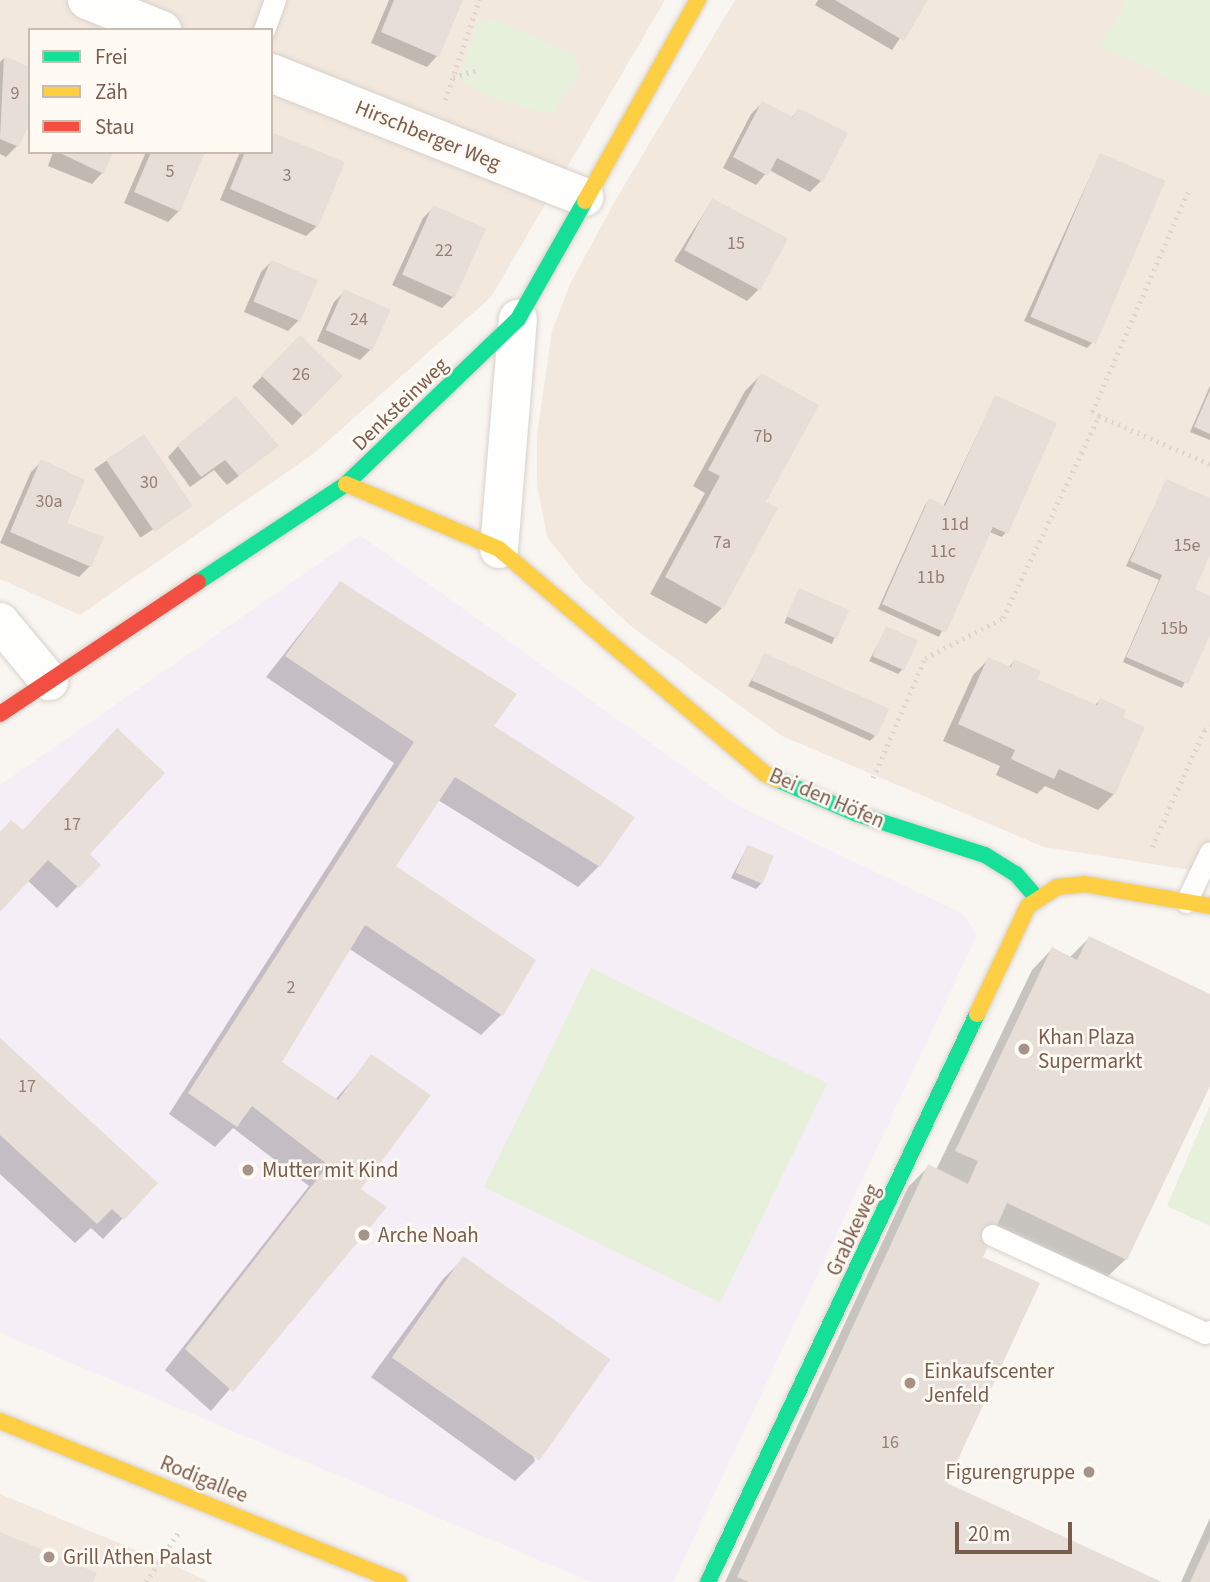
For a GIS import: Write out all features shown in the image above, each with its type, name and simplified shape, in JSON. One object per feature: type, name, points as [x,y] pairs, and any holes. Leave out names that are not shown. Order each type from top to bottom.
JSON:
[{"type":"street","points":[[87,0],[157,28]]},
{"type":"street","name":"Denksteinweg","points":[[0,714],[346,484],[518,319],[584,197],[698,0]]},
{"type":"street","name":"Hirschberger Weg","points":[[273,74],[584,197]]},
{"type":"street","points":[[499,549],[518,319]]},
{"type":"street","name":"Bei den Höfen","points":[[346,484],[499,549],[765,774],[857,814],[985,855],[1016,874],[1037,898]]},
{"type":"street","points":[[0,622],[49,681]]},
{"type":"street","points":[[1037,898],[1057,887],[1098,884],[1210,906]]},
{"type":"street","name":"Grabkeweg","points":[[708,1582],[903,1196],[1021,917],[1037,898]]},
{"type":"street","name":"Rodigallee","points":[[0,1421],[394,1581]]},
{"type":"lane","points":[[265,28],[275,0]]},
{"type":"lane","points":[[1186,902],[1210,852]]},
{"type":"lane","points":[[992,1235],[1205,1333],[1210,1331]]},
{"type":"path","points":[[432,137],[479,0]]},
{"type":"path","points":[[453,77],[477,70]]},
{"type":"path","points":[[1188,191],[1092,412],[1210,464]]},
{"type":"path","points":[[857,814],[925,658],[1003,618],[1099,416]]},
{"type":"path","points":[[1152,847],[1204,730],[1210,727]]},
{"type":"path","points":[[146,1582],[200,1500]]},
{"type":"shaded area","points":[[0,0],[665,0],[491,297],[313,454],[80,615],[0,579]]},
{"type":"shaded area","points":[[735,0],[1210,0],[1210,873],[1044,847],[782,736],[632,627],[582,581],[547,537],[537,484],[537,435],[552,331],[570,284],[615,201]]},
{"type":"shaded area","points":[[360,535],[740,807],[963,914],[977,935],[673,1582],[591,1582],[0,1333],[0,785]]},
{"type":"shaded area","points":[[0,1494],[175,1566],[209,1582],[0,1582]]},
{"type":"green space","points":[[1127,0],[1210,0],[1210,97],[1099,46]]},
{"type":"green space","points":[[493,19],[573,54],[580,75],[551,114],[494,99],[459,79],[476,24]]},
{"type":"green space","points":[[591,968],[827,1083],[720,1303],[484,1187]]},
{"type":"green space","points":[[1210,1107],[1210,1226],[1167,1206]]},
{"type":"building","points":[[394,0],[463,0],[439,57],[381,32]]},
{"type":"building","points":[[835,0],[928,0],[904,41]]},
{"type":"building","points":[[4,56],[28,66],[28,126],[19,147],[0,139]]},
{"type":"building","points":[[762,101],[793,117],[798,108],[848,133],[823,182],[777,158],[768,176],[733,157]]},
{"type":"building","points":[[273,133],[345,162],[318,227],[230,189],[244,154],[273,154]]},
{"type":"building","points":[[1100,153],[1165,181],[1096,345],[1030,317]]},
{"type":"building","points":[[62,154],[112,154],[104,174]]},
{"type":"building","points":[[150,154],[204,154],[180,212],[134,192]]},
{"type":"building","points":[[712,198],[788,238],[760,290],[684,250]]},
{"type":"building","points":[[433,205],[486,229],[455,298],[402,274]]},
{"type":"building","points":[[271,260],[318,280],[300,321],[253,301]]},
{"type":"building","points":[[344,289],[391,310],[372,351],[326,330]]},
{"type":"building","points":[[300,335],[342,376],[304,416],[261,375]]},
{"type":"building","points":[[761,373],[819,405],[766,502],[778,508],[723,609],[665,577],[720,476],[708,470]]},
{"type":"building","points":[[1210,390],[1210,434],[1194,427]]},
{"type":"building","points":[[995,395],[1057,423],[1008,534],[993,527],[946,633],[882,604],[929,498],[945,506]]},
{"type":"building","points":[[236,396],[279,446],[239,476],[225,460],[201,477],[177,445]]},
{"type":"building","points":[[144,434],[193,506],[155,532],[106,460]]},
{"type":"building","points":[[41,459],[85,480],[67,523],[104,537],[91,567],[10,532]]},
{"type":"building","points":[[1166,479],[1210,498],[1210,555],[1195,589],[1210,596],[1210,635],[1188,684],[1126,657],[1162,575],[1130,561]]},
{"type":"building","points":[[340,581],[517,694],[494,726],[635,817],[600,867],[455,777],[396,866],[536,960],[503,1016],[365,925],[282,1062],[338,1100],[371,1054],[431,1095],[361,1189],[387,1207],[233,1392],[185,1349],[328,1165],[252,1106],[237,1127],[188,1093],[414,742],[285,656]]},
{"type":"building","points":[[799,588],[849,610],[837,639],[786,616]]},
{"type":"building","points":[[886,626],[918,640],[905,670],[873,656]]},
{"type":"building","points":[[764,653],[889,709],[877,736],[752,680]]},
{"type":"building","points":[[988,657],[1011,667],[1014,659],[1041,671],[1037,679],[1097,705],[1100,698],[1126,710],[1123,717],[1145,727],[1115,795],[1059,769],[1054,779],[1011,759],[1015,750],[958,724]]},
{"type":"building","points":[[117,728],[165,773],[90,854],[101,865],[79,888],[48,860],[0,912],[0,832],[11,820],[23,830]]},
{"type":"building","points":[[747,845],[774,856],[763,884],[736,873]]},
{"type":"building","points":[[1089,936],[1210,994],[1210,1086],[1127,1260],[1007,1203],[983,1257],[1040,1283],[947,1483],[1162,1582],[749,1582],[737,1577],[928,1164],[968,1184],[978,1161],[955,1151],[1052,947],[1077,960]]},
{"type":"building","points":[[0,1038],[158,1183],[124,1220],[112,1209],[97,1224],[0,1135]]},
{"type":"building","points":[[463,1256],[610,1359],[539,1461],[392,1358]]},
{"type":"building","points":[[0,1532],[97,1573],[93,1582],[0,1582]]},
{"type":"building","points":[[1210,1539],[1210,1582],[1190,1582]]},
{"type":"traffic: fast","points":[[198,582],[346,484],[518,319],[585,201]]},
{"type":"traffic: fast","points":[[778,780],[857,814],[985,855],[1016,874],[1037,898]]},
{"type":"traffic: fast","points":[[708,1582],[977,1014]]},
{"type":"traffic: slow","points":[[585,201],[698,0]]},
{"type":"traffic: slow","points":[[346,484],[499,549],[765,774],[778,780]]},
{"type":"traffic: slow","points":[[977,1014],[1028,906],[1057,887],[1084,884],[1210,906]]},
{"type":"traffic: slow","points":[[0,1421],[399,1582]]},
{"type":"traffic: jam","points":[[0,714],[198,582]]},
{"type":"place","name":"Khan Plaza Supermarkt","points":[[1024,1049]]},
{"type":"place","name":"Mutter mit Kind","points":[[248,1170]]},
{"type":"place","name":"Arche Noah","points":[[364,1235]]},
{"type":"place","name":"Einkaufscenter Jenfeld","points":[[910,1383]]},
{"type":"place","name":"Figurengruppe","points":[[1089,1472]]},
{"type":"place","name":"Grill Athen Palast","points":[[49,1557]]}]
